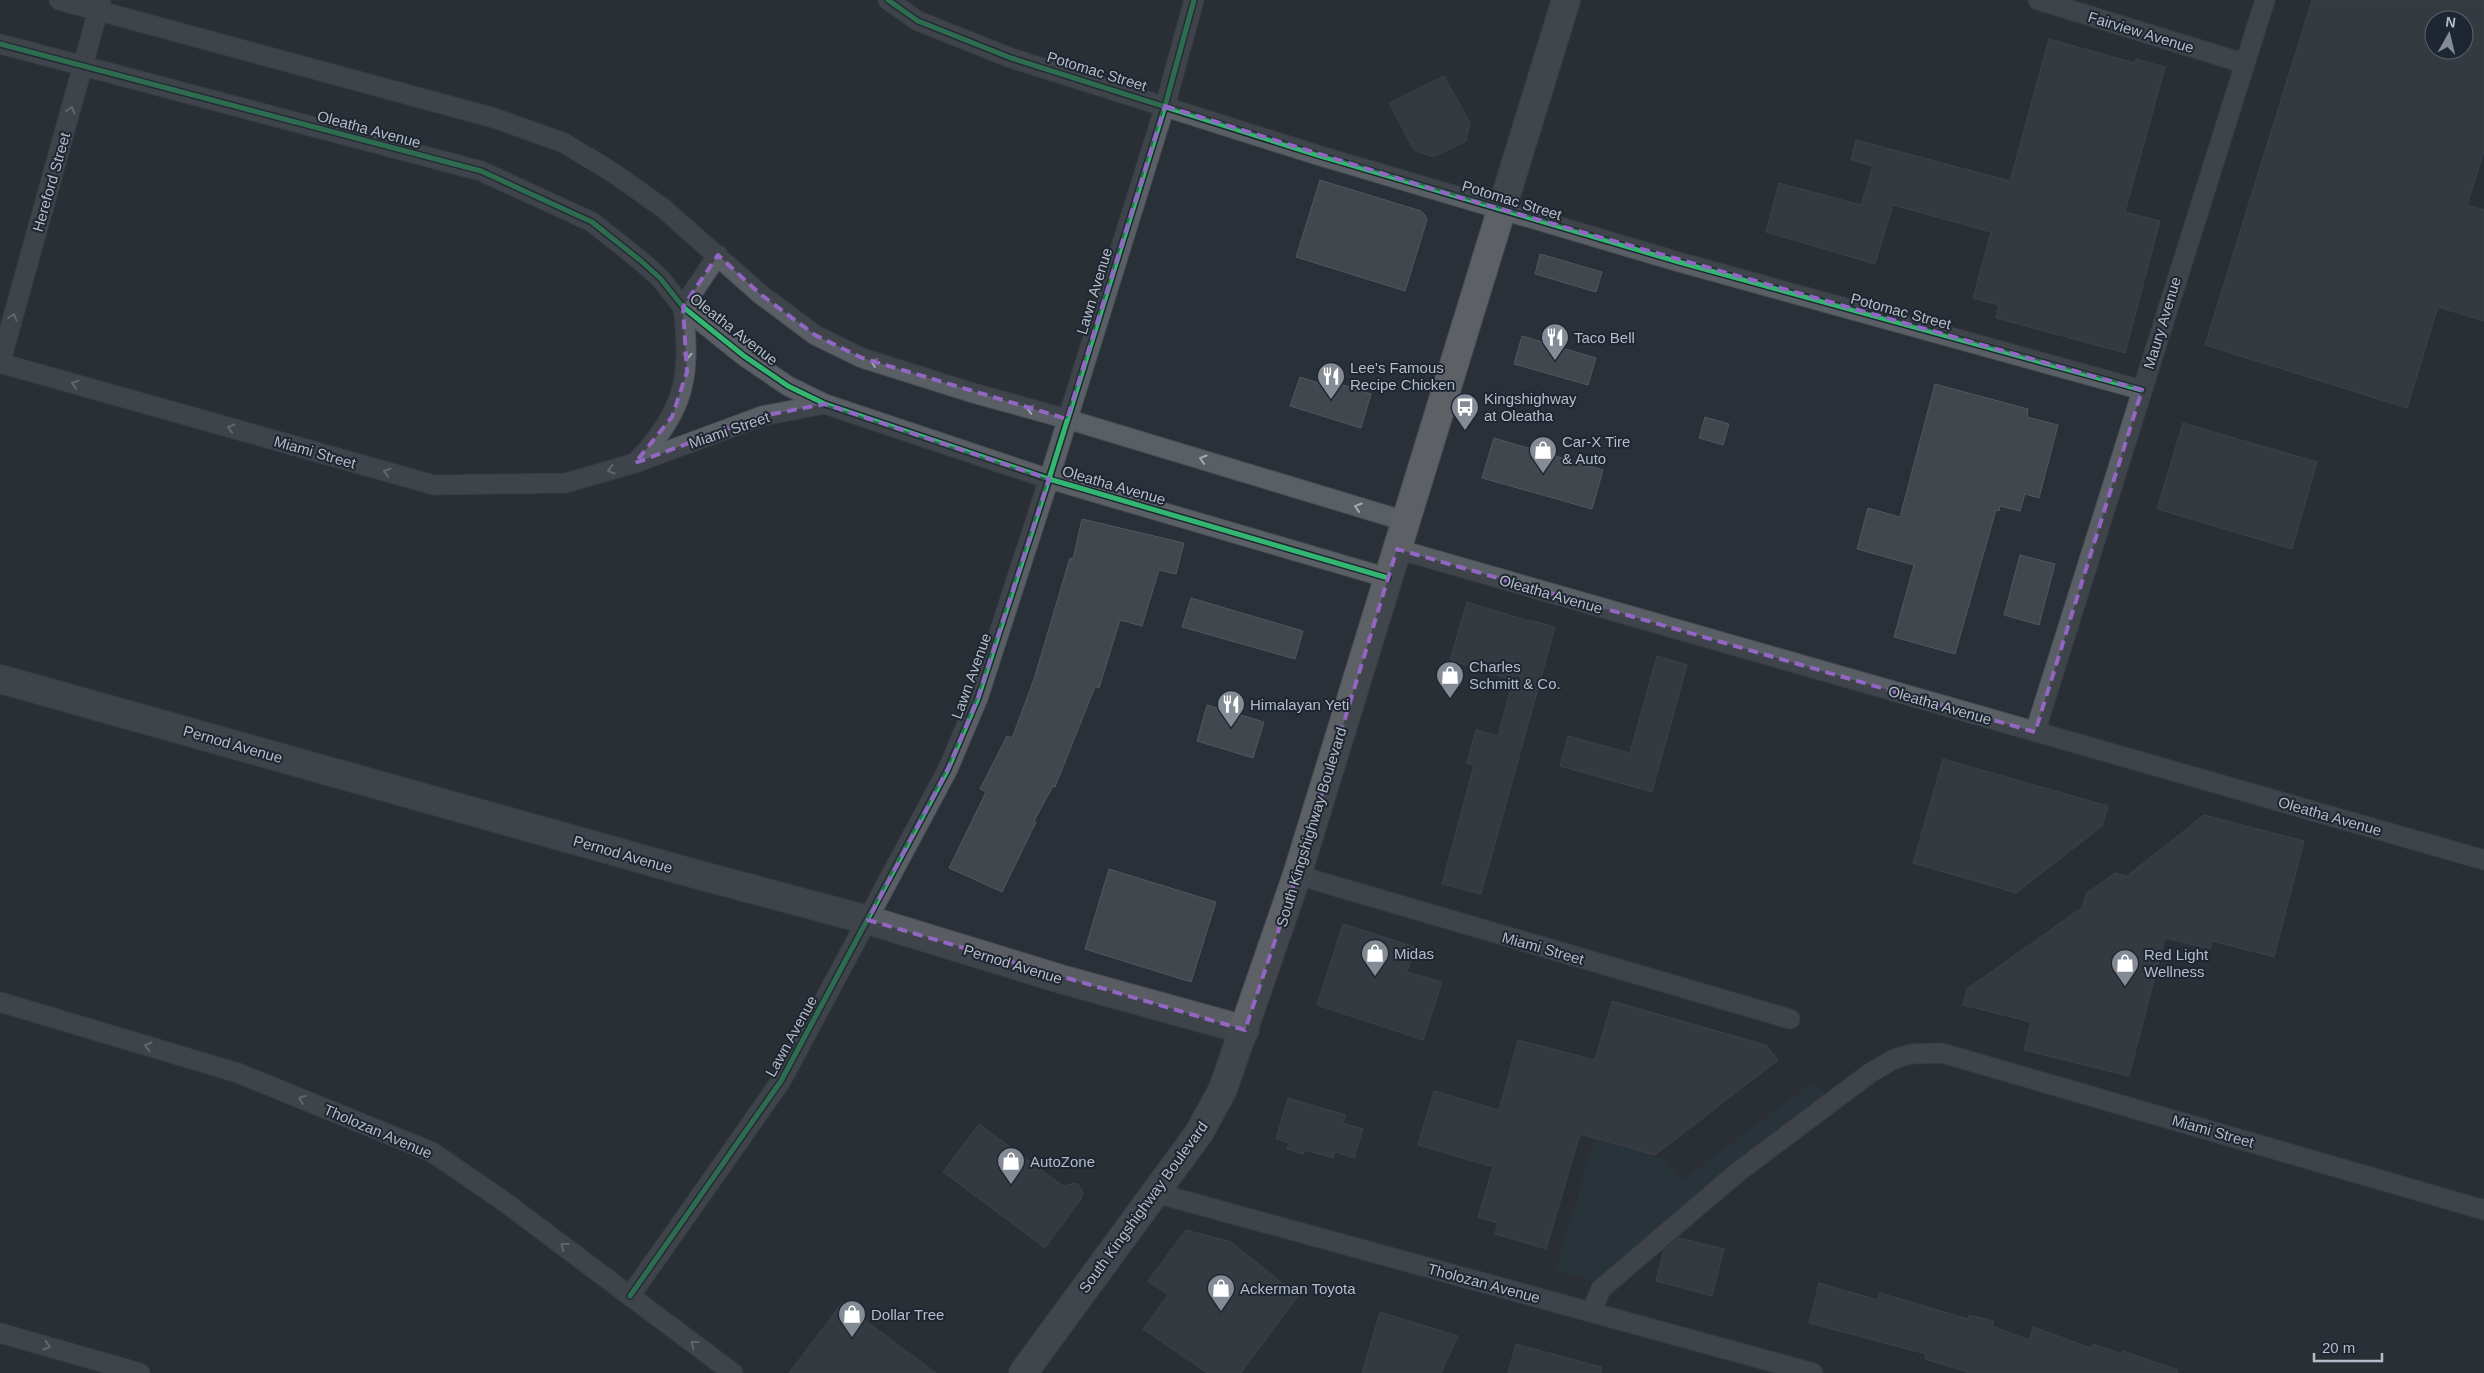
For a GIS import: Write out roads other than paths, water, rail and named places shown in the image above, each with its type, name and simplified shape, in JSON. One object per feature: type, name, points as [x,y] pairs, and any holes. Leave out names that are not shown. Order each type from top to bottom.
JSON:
[{"type":"main road","name":"South Kingshighway Boulevard","points":[[1023,1373],[1199,1133],[1223,1089],[1298,875],[1566,0]]},
{"type":"street","points":[[60,0],[100,5],[494,118],[564,143],[612,172],[663,208],[760,294],[815,335],[862,358],[973,393],[1067,419],[1405,521]]},
{"type":"street","name":"Potomac Street","points":[[888,0],[918,21],[1011,58],[1314,154],[1680,262],[2142,390]]},
{"type":"street","name":"Lawn Avenue","points":[[630,1296],[781,1081],[948,769],[978,698],[1050,479],[1165,106],[1194,0]]},
{"type":"street","name":"Fairview Avenue","points":[[2038,0],[2243,63]]},
{"type":"street","name":"Maury Avenue","points":[[2035,732],[2243,63],[2265,0]]},
{"type":"street","name":"Hereford Street","points":[[0,364],[100,5]]},
{"type":"street","name":"Oleatha Avenue","points":[[0,44],[481,171],[592,222],[660,278],[683,307],[744,356],[788,386],[825,404],[1050,479],[1388,578]]},
{"type":"street","points":[[683,307],[718,255]]},
{"type":"street","name":"Miami Street","points":[[635,463],[657,440],[672,417],[680,392],[686,372],[688,346],[683,307]]},
{"type":"street","name":"Miami Street","points":[[0,364],[434,485],[566,483],[635,463],[762,416],[825,404]]},
{"type":"street","name":"Oleatha Avenue","points":[[1397,549],[2484,860]]},
{"type":"street","name":"Pernod Avenue","points":[[0,679],[689,872],[868,920],[1064,980],[1245,1030]]},
{"type":"street","name":"Miami Street","points":[[1298,875],[1790,1019]]},
{"type":"street","name":"Tholozan Avenue","points":[[0,1002],[238,1073],[432,1152],[502,1200],[733,1373]]},
{"type":"street","name":"Miami Street","points":[[1591,1312],[1601,1289],[1608,1282],[1738,1172],[1870,1073],[1894,1058],[1911,1054],[1942,1053],[2484,1210]]},
{"type":"street","name":"Tholozan Avenue","points":[[1156,1193],[1591,1312],[1794,1370],[1813,1373]]},
{"type":"street","points":[[0,1333],[140,1373]]},
{"type":"place","name":"Taco Bell","points":[[1555,361]]},
{"type":"place","name":"Lee's Famous Recipe Chicken","points":[[1331,400]]},
{"type":"place","name":"Kingshighway at Oleatha","points":[[1465,431]]},
{"type":"place","name":"Car-X Tire & Auto","points":[[1543,474]]},
{"type":"place","name":"Charles Schmitt & Co.","points":[[1450,699]]},
{"type":"place","name":"Himalayan Yeti","points":[[1231,728]]},
{"type":"place","name":"Midas","points":[[1375,977]]},
{"type":"place","name":"Red Light Wellness","points":[[2125,987]]},
{"type":"place","name":"AutoZone","points":[[1011,1185]]},
{"type":"place","name":"Ackerman Toyota","points":[[1221,1312]]},
{"type":"place","name":"Dollar Tree","points":[[852,1338]]}]
